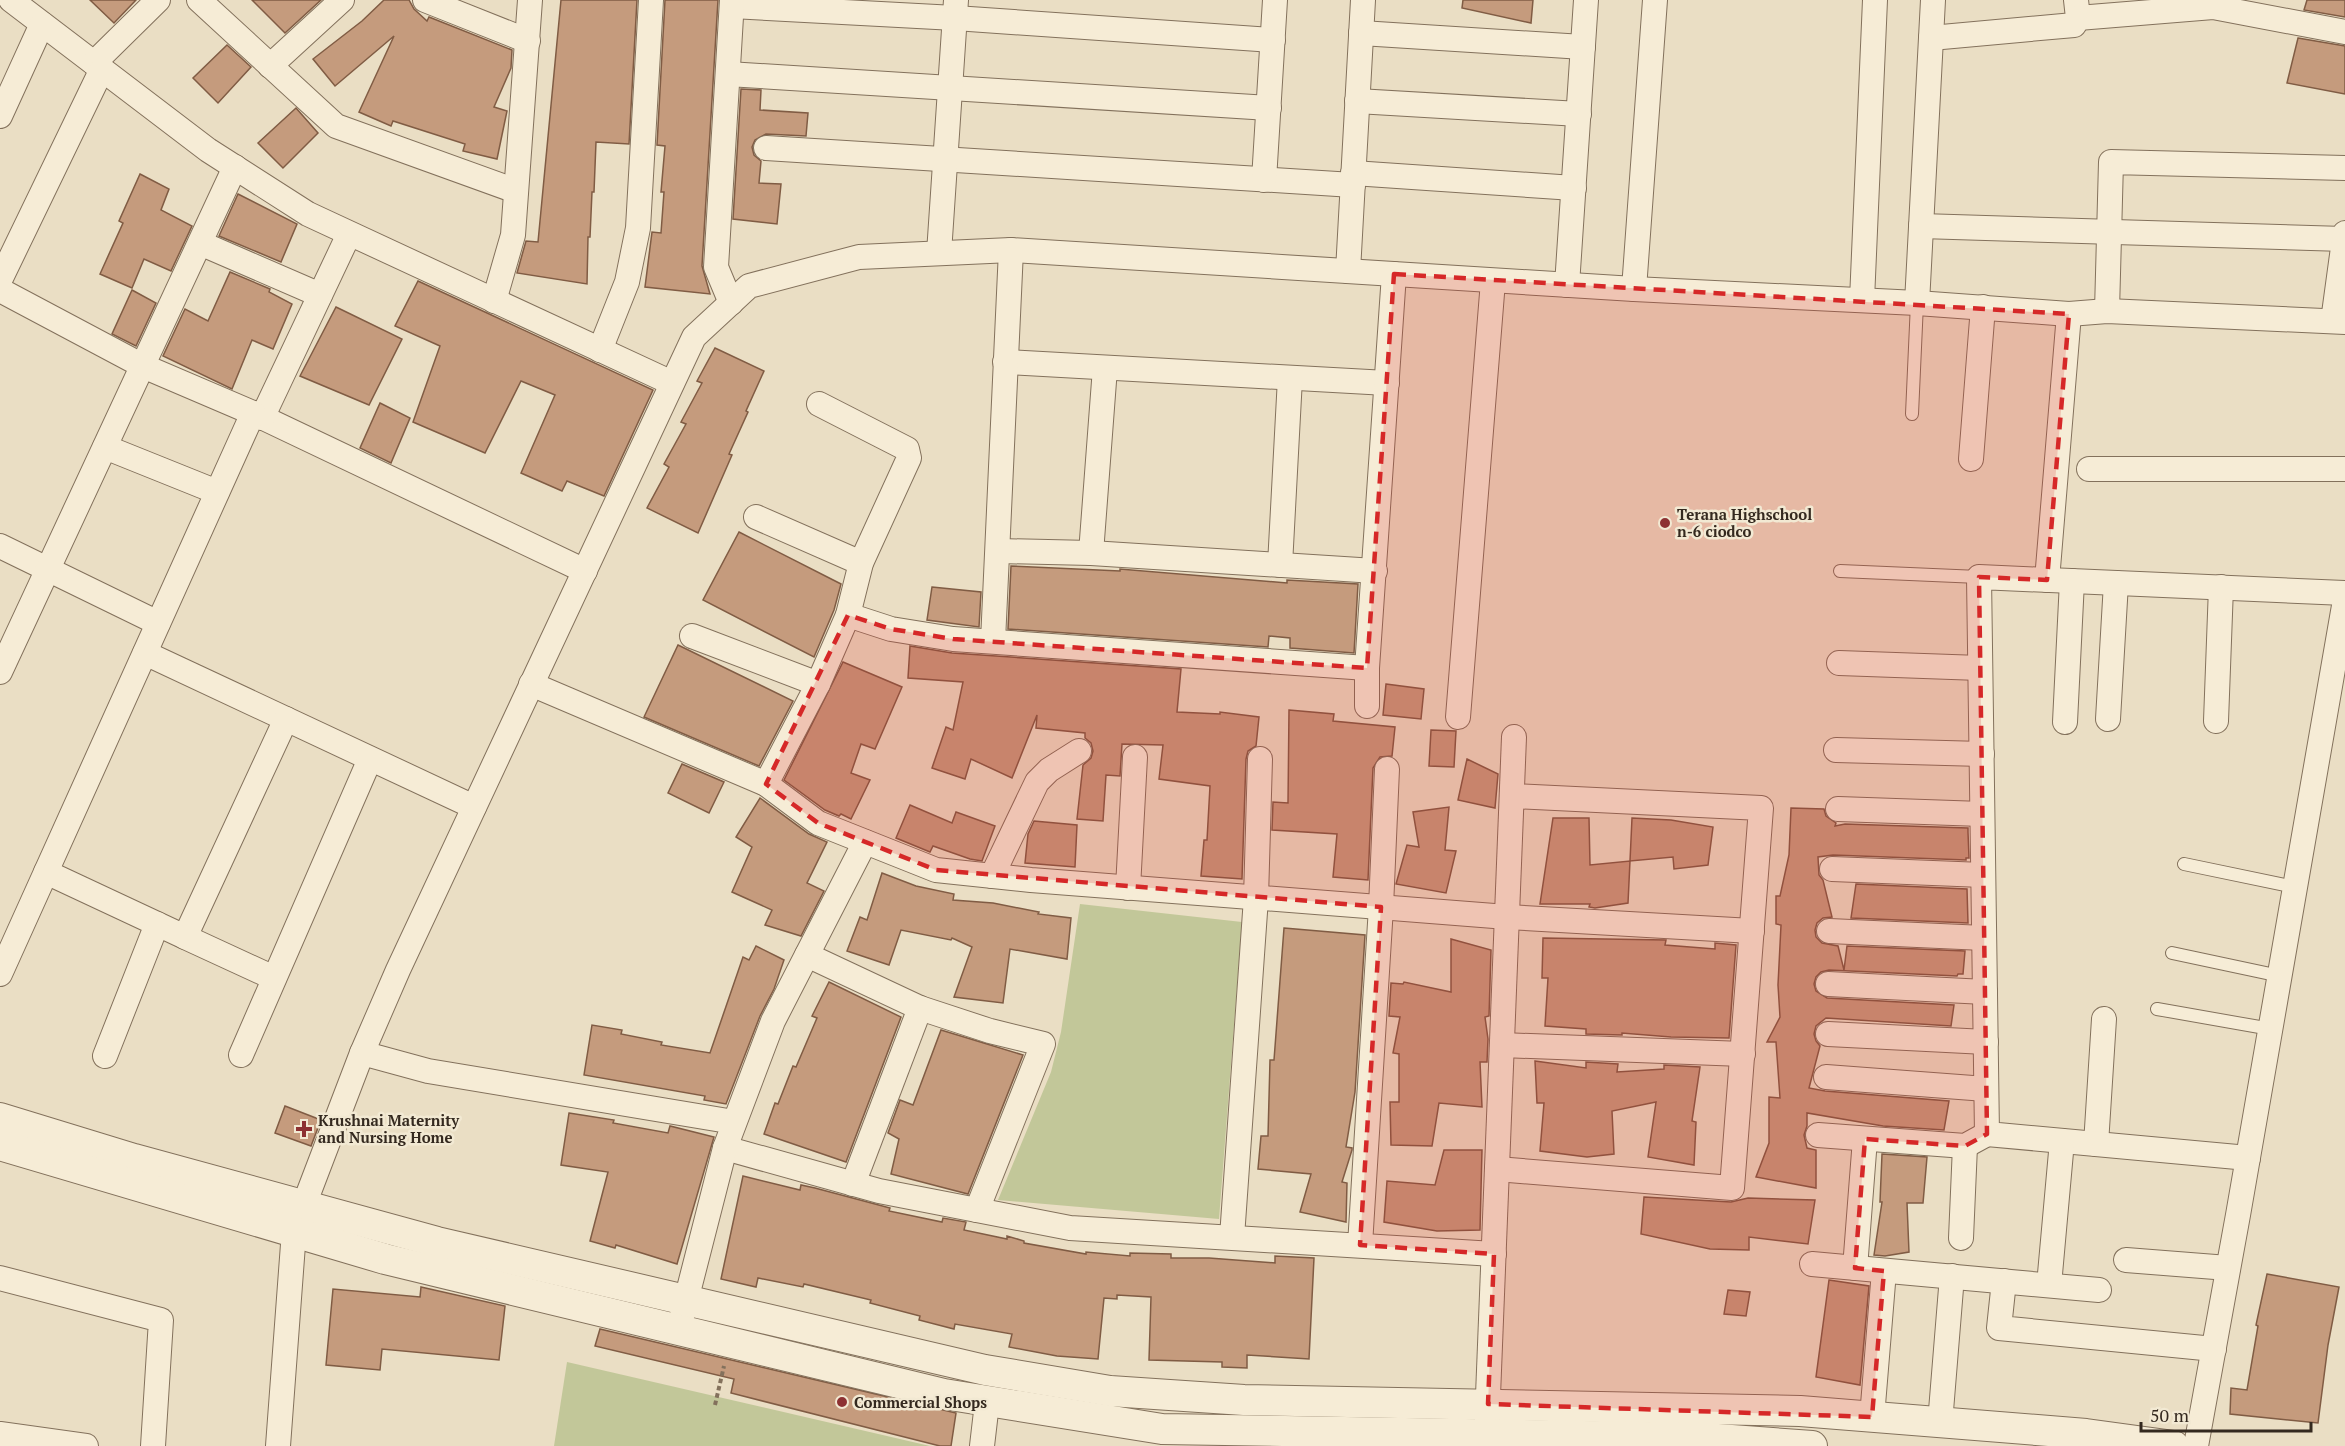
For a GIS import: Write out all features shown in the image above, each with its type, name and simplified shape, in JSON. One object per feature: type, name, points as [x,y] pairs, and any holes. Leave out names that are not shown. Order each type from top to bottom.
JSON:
[{"type":"street","points":[[11,0],[208,150],[308,214],[672,383]]},
{"type":"street","points":[[0,280],[98,66],[158,0]]},
{"type":"street","points":[[199,0],[336,126],[516,190]]},
{"type":"street","points":[[270,66],[342,0]]},
{"type":"street","points":[[425,0],[528,41]]},
{"type":"street","points":[[494,301],[513,235],[530,0]]},
{"type":"street","points":[[600,350],[627,282],[638,228],[651,0]]},
{"type":"street","points":[[1264,180],[1275,0]]},
{"type":"street","points":[[1348,271],[1363,0]]},
{"type":"street","points":[[1567,285],[1586,0]]},
{"type":"street","points":[[1634,289],[1655,0]]},
{"type":"street","points":[[1862,300],[1875,0]]},
{"type":"street","points":[[1917,303],[1933,0]]},
{"type":"street","points":[[731,303],[716,267],[732,3],[955,9],[1273,40]]},
{"type":"street","points":[[1931,38],[2074,25],[2077,9],[2213,7],[2345,32]]},
{"type":"street","points":[[939,254],[955,9]]},
{"type":"street","points":[[0,116],[42,24]]},
{"type":"street","points":[[1361,33],[1583,47]]},
{"type":"street","points":[[728,74],[950,90],[1269,108]]},
{"type":"street","points":[[1357,101],[1579,114]]},
{"type":"street","points":[[766,148],[1264,180],[1353,179],[1574,188]]},
{"type":"street","points":[[2107,311],[2111,162],[2345,168]]},
{"type":"street","points":[[0,672],[235,167]]},
{"type":"street","points":[[278,1446],[299,1218],[362,1053],[531,684],[694,337],[749,286],[859,257],[1011,250],[1492,281],[1917,303],[2069,314],[2107,311],[2339,322],[2345,236],[1921,226]]},
{"type":"street","points":[[2,962],[46,872],[217,492],[350,234]]},
{"type":"street","points":[[200,243],[320,295]]},
{"type":"street","points":[[993,641],[999,551],[1011,250]]},
{"type":"street","points":[[1367,706],[1367,668],[1394,274]]},
{"type":"street","points":[[1458,717],[1492,281]]},
{"type":"street","points":[[0,290],[143,366],[257,416],[585,571]]},
{"type":"street","points":[[1971,459],[1983,307]]},
{"type":"street","points":[[2046,580],[2069,314]]},
{"type":"street","points":[[1005,362],[1387,384]]},
{"type":"street","points":[[1091,553],[1105,368]]},
{"type":"street","points":[[1280,565],[1290,378]]},
{"type":"street","points":[[766,784],[818,684],[848,615],[861,563],[907,467],[909,458],[907,449],[819,404]]},
{"type":"street","points":[[105,447],[217,492]]},
{"type":"street","points":[[2089,469],[2345,469]]},
{"type":"street","points":[[756,517],[861,563]]},
{"type":"street","points":[[0,546],[158,623]]},
{"type":"street","points":[[999,551],[1091,553],[1375,571]]},
{"type":"street","points":[[1987,1134],[1978,577],[2345,593]]},
{"type":"street","points":[[2065,722],[2072,581]]},
{"type":"street","points":[[2108,719],[2116,583]]},
{"type":"street","points":[[2216,721],[2222,587]]},
{"type":"street","points":[[2196,1446],[2345,600]]},
{"type":"street","points":[[848,615],[891,629],[953,639],[1367,668]]},
{"type":"street","points":[[692,636],[818,684]]},
{"type":"street","points":[[145,652],[474,807]]},
{"type":"street","points":[[1839,663],[1980,668]]},
{"type":"street","points":[[531,684],[766,784],[818,823],[936,870],[1128,888],[1507,917],[1752,931]]},
{"type":"street","points":[[185,937],[286,719]]},
{"type":"street","points":[[1486,1434],[1514,737]]},
{"type":"street","points":[[1836,750],[1982,754]]},
{"type":"street","points":[[992,876],[1037,782],[1049,770],[1079,752]]},
{"type":"street","points":[[1128,888],[1135,757]]},
{"type":"street","points":[[241,1054],[370,759]]},
{"type":"street","points":[[1232,1237],[1256,898],[1260,759]]},
{"type":"street","points":[[1360,1245],[1387,770]]},
{"type":"street","points":[[1497,1169],[1732,1188],[1761,808],[1512,796]]},
{"type":"street","points":[[1838,809],[1983,814]]},
{"type":"street","points":[[678,1330],[725,1148],[773,1021],[865,842]]},
{"type":"street","points":[[1832,869],[1983,875]]},
{"type":"street","points":[[46,872],[274,978]]},
{"type":"street","points":[[105,1056],[157,924]]},
{"type":"street","points":[[1829,931],[1984,938]]},
{"type":"street","points":[[807,955],[920,1008],[990,1031],[1043,1044],[977,1210]]},
{"type":"street","points":[[1828,984],[1985,992]]},
{"type":"street","points":[[854,1184],[920,1008]]},
{"type":"street","points":[[2096,1144],[2104,1019]]},
{"type":"street","points":[[1828,1034],[1986,1042]]},
{"type":"street","points":[[1502,1045],[1743,1054]]},
{"type":"street","points":[[362,1053],[428,1071],[735,1122]]},
{"type":"street","points":[[1826,1077],[1986,1089]]},
{"type":"street","points":[[0,1118],[134,1160],[299,1218],[385,1259],[987,1403],[1161,1429],[1187,1438],[1486,1434],[1536,1440],[1704,1438],[1812,1446]]},
{"type":"street","points":[[1818,1135],[1965,1146],[1987,1134],[2248,1158]]},
{"type":"street","points":[[1855,1268],[1865,1138]]},
{"type":"street","points":[[2049,1285],[2062,1141]]},
{"type":"street","points":[[0,1145],[299,1218],[437,1242],[985,1370],[1110,1391],[1244,1400],[1800,1411],[2086,1434],[2174,1446]]},
{"type":"street","points":[[1960,1238],[1965,1146]]},
{"type":"street","points":[[725,1148],[879,1191],[1070,1228],[1494,1254]]},
{"type":"street","points":[[2126,1260],[2229,1268]]},
{"type":"street","points":[[1812,1264],[2099,1290]]},
{"type":"street","points":[[1872,1417],[1884,1270]]},
{"type":"street","points":[[1940,1423],[1952,1276]]},
{"type":"street","points":[[0,1278],[161,1320],[153,1446]]},
{"type":"street","points":[[2004,1281],[1999,1328],[2214,1349]]},
{"type":"street","points":[[1187,1438],[1192,1397]]},
{"type":"street","points":[[982,1446],[987,1403]]},
{"type":"street","points":[[1536,1440],[1537,1405]]},
{"type":"street","points":[[0,1434],[86,1446]]},
{"type":"lane","points":[[1912,414],[1917,303]]},
{"type":"lane","points":[[1840,571],[1978,577]]},
{"type":"lane","points":[[2184,864],[2295,887]]},
{"type":"lane","points":[[2172,953],[2280,976]]},
{"type":"lane","points":[[2157,1009],[2271,1029]]},
{"type":"path","points":[[715,1405],[730,1342]]},
{"type":"highlighted area","points":[[1394,274],[2069,314],[2047,580],[1979,577],[1987,1134],[1965,1146],[1865,1139],[1855,1268],[1884,1271],[1872,1417],[1488,1404],[1494,1254],[1360,1245],[1381,907],[936,870],[818,823],[766,784],[848,615],[891,629],[953,639],[1367,668]]},
{"type":"green space","points":[[1080,904],[1242,922],[1219,1219],[998,1200],[1051,1072],[1061,1032]]},
{"type":"green space","points":[[567,1362],[930,1446],[554,1446]]},
{"type":"building","points":[[90,0],[136,0],[114,23]]},
{"type":"building","points":[[252,0],[321,0],[285,33]]},
{"type":"building","points":[[384,0],[409,0],[414,9],[427,21],[429,17],[512,50],[511,68],[494,107],[507,111],[497,159],[463,151],[465,144],[393,121],[391,126],[359,112],[394,36],[335,86],[313,59],[362,21]]},
{"type":"building","points":[[561,0],[637,0],[629,144],[596,142],[594,192],[592,192],[590,237],[588,237],[587,284],[517,273],[526,241],[538,242]]},
{"type":"building","points":[[665,0],[718,0],[702,266],[710,294],[645,287],[652,232],[661,233],[664,192],[661,192],[665,146],[657,145]]},
{"type":"building","points":[[1463,0],[1533,0],[1531,23],[1462,8]]},
{"type":"building","points":[[2307,0],[2345,0],[2345,17],[2304,10]]},
{"type":"building","points":[[2298,38],[2345,46],[2345,94],[2287,83]]},
{"type":"building","points":[[227,45],[251,67],[218,103],[193,78]]},
{"type":"building","points":[[741,89],[761,90],[760,110],[808,113],[806,136],[766,134],[755,140],[752,147],[754,155],[761,161],[759,183],[781,184],[777,224],[733,219]]},
{"type":"building","points":[[296,108],[318,133],[283,168],[258,143]]},
{"type":"building","points":[[140,174],[169,189],[161,210],[192,226],[171,271],[144,259],[132,288],[100,274],[123,223],[119,221]]},
{"type":"building","points":[[238,194],[297,224],[281,262],[219,236]]},
{"type":"building","points":[[230,272],[270,289],[269,292],[292,304],[273,349],[252,340],[232,389],[163,356],[185,309],[208,321]]},
{"type":"building","points":[[418,281],[653,390],[604,496],[567,481],[562,491],[521,473],[555,395],[521,381],[485,453],[413,422],[440,346],[395,326]]},
{"type":"building","points":[[132,290],[156,303],[136,346],[112,334]]},
{"type":"building","points":[[336,307],[402,339],[369,405],[300,376]]},
{"type":"building","points":[[715,348],[764,371],[729,454],[732,455],[698,533],[647,508],[669,467],[664,464],[686,424],[681,422],[702,383],[697,381]]},
{"type":"building","points":[[380,403],[410,418],[391,463],[360,448]]},
{"type":"building","points":[[739,532],[841,584],[834,610],[814,657],[703,600]]},
{"type":"building","points":[[1011,566],[1120,571],[1120,569],[1287,583],[1287,580],[1358,584],[1354,653],[1290,648],[1290,638],[1269,636],[1268,647],[1008,629]]},
{"type":"building","points":[[932,587],[981,592],[979,627],[927,620]]},
{"type":"building","points":[[678,645],[793,701],[759,766],[644,717]]},
{"type":"building","points":[[910,646],[952,653],[1181,669],[1177,712],[1220,714],[1220,712],[1259,717],[1256,746],[1248,751],[1246,759],[1242,879],[1201,876],[1204,840],[1207,840],[1210,786],[1159,779],[1163,745],[1122,744],[1120,776],[1106,775],[1103,821],[1077,819],[1083,765],[1091,758],[1093,751],[1091,743],[1085,738],[1085,733],[1036,728],[1037,715],[1012,778],[971,759],[965,779],[932,768],[946,727],[953,730],[963,682],[908,678]]},
{"type":"building","points":[[843,662],[902,687],[875,749],[861,744],[851,773],[870,780],[851,819],[825,810],[784,780]]},
{"type":"building","points":[[1386,684],[1424,689],[1421,719],[1383,715]]},
{"type":"building","points":[[1289,710],[1334,714],[1333,721],[1395,727],[1392,756],[1380,757],[1373,768],[1368,880],[1333,877],[1337,834],[1272,830],[1273,802],[1288,803]]},
{"type":"building","points":[[1431,730],[1456,731],[1454,767],[1429,766]]},
{"type":"building","points":[[1467,759],[1498,774],[1495,808],[1458,800]]},
{"type":"building","points":[[682,764],[724,782],[709,813],[668,793]]},
{"type":"building","points":[[760,798],[809,834],[827,842],[807,883],[824,891],[801,936],[765,925],[772,910],[732,892],[752,847],[736,837]]},
{"type":"building","points":[[910,805],[952,823],[956,812],[995,826],[982,861],[933,846],[930,852],[896,838]]},
{"type":"building","points":[[1449,807],[1445,850],[1456,851],[1446,893],[1396,884],[1407,845],[1419,847],[1413,812]]},
{"type":"building","points":[[1791,808],[1824,809],[1826,816],[1836,823],[1835,826],[1845,824],[1968,828],[1969,858],[1966,860],[1833,855],[1818,857],[1819,875],[1823,880],[1832,917],[1823,918],[1817,923],[1816,937],[1822,943],[1838,946],[1844,970],[1847,946],[1965,951],[1963,974],[1957,976],[1829,970],[1821,972],[1816,977],[1814,984],[1816,991],[1827,998],[1954,1005],[1951,1026],[1826,1018],[1816,1026],[1814,1034],[1820,1046],[1809,1088],[1949,1101],[1944,1130],[1883,1126],[1807,1113],[1804,1135],[1807,1148],[1816,1150],[1816,1188],[1756,1177],[1769,1143],[1769,1097],[1780,1098],[1776,1042],[1767,1042],[1780,1017],[1778,985],[1781,925],[1776,924],[1776,896],[1780,896],[1789,855]]},
{"type":"building","points":[[1553,818],[1589,818],[1590,865],[1630,861],[1628,903],[1595,908],[1589,907],[1590,904],[1540,904]]},
{"type":"building","points":[[1632,818],[1671,820],[1713,827],[1708,865],[1674,869],[1673,857],[1630,861]]},
{"type":"building","points":[[1034,821],[1077,825],[1075,867],[1025,863],[1028,834]]},
{"type":"building","points":[[882,873],[916,886],[954,894],[953,900],[993,903],[1039,912],[1038,914],[1071,918],[1067,959],[1010,949],[1003,1003],[954,997],[972,947],[952,938],[951,940],[901,930],[889,965],[847,951],[860,917],[867,920]]},
{"type":"building","points":[[1856,884],[1967,889],[1968,923],[1851,918]]},
{"type":"building","points":[[1284,928],[1365,935],[1355,1092],[1346,1147],[1352,1150],[1342,1182],[1347,1183],[1346,1222],[1300,1212],[1311,1174],[1258,1169],[1261,1136],[1268,1136],[1270,1060],[1274,1060]]},
{"type":"building","points":[[1543,938],[1666,940],[1665,945],[1715,949],[1715,943],[1736,945],[1729,1038],[1622,1033],[1622,1035],[1586,1034],[1586,1029],[1545,1026],[1548,978],[1542,978]]},
{"type":"building","points":[[1451,939],[1491,950],[1489,1016],[1485,1017],[1488,1039],[1487,1062],[1480,1062],[1482,1107],[1439,1103],[1432,1146],[1391,1145],[1390,1102],[1399,1102],[1399,1054],[1393,1053],[1400,1017],[1389,1016],[1391,983],[1403,984],[1404,982],[1451,992]]},
{"type":"building","points":[[756,946],[784,960],[726,1104],[704,1100],[705,1096],[584,1075],[592,1025],[622,1030],[621,1034],[662,1042],[661,1045],[710,1053],[743,957],[749,960]]},
{"type":"building","points":[[829,982],[901,1017],[846,1162],[764,1134],[775,1103],[778,1104],[793,1066],[796,1067],[817,1018],[812,1016]]},
{"type":"building","points":[[941,1030],[1023,1055],[968,1194],[891,1174],[899,1139],[888,1133],[900,1100],[913,1105]]},
{"type":"building","points":[[1535,1061],[1586,1068],[1586,1062],[1618,1064],[1617,1072],[1664,1069],[1664,1065],[1700,1067],[1692,1121],[1696,1122],[1694,1165],[1648,1157],[1656,1102],[1612,1111],[1614,1154],[1587,1157],[1540,1151],[1544,1103],[1537,1103]]},
{"type":"building","points":[[285,1106],[321,1120],[311,1146],[275,1133]]},
{"type":"building","points":[[569,1113],[614,1120],[613,1123],[668,1133],[670,1126],[714,1137],[677,1264],[616,1245],[615,1248],[590,1241],[608,1172],[561,1165]]},
{"type":"building","points":[[1444,1150],[1482,1150],[1480,1230],[1437,1231],[1384,1222],[1387,1181],[1435,1185]]},
{"type":"building","points":[[1882,1154],[1927,1157],[1923,1203],[1907,1203],[1909,1252],[1885,1256],[1874,1255],[1882,1202],[1880,1202]]},
{"type":"building","points":[[743,1176],[800,1190],[801,1185],[815,1188],[890,1208],[889,1211],[942,1222],[943,1218],[966,1222],[964,1230],[1007,1239],[1007,1236],[1024,1241],[1024,1243],[1086,1254],[1086,1252],[1130,1256],[1130,1253],[1171,1254],[1171,1258],[1209,1258],[1275,1263],[1275,1256],[1314,1258],[1309,1359],[1247,1355],[1247,1368],[1222,1367],[1222,1362],[1149,1360],[1151,1297],[1117,1295],[1117,1299],[1104,1298],[1098,1359],[1057,1356],[1009,1347],[1012,1334],[955,1324],[954,1329],[919,1320],[920,1316],[870,1303],[871,1300],[804,1284],[803,1287],[758,1278],[756,1287],[721,1279]]},
{"type":"building","points":[[1644,1197],[1731,1202],[1748,1198],[1815,1200],[1808,1244],[1749,1237],[1749,1250],[1710,1249],[1641,1234]]},
{"type":"building","points":[[2267,1274],[2339,1287],[2328,1345],[2318,1423],[2230,1414],[2231,1388],[2247,1390],[2258,1326],[2256,1325]]},
{"type":"building","points":[[1829,1280],[1869,1286],[1860,1385],[1816,1377]]},
{"type":"building","points":[[421,1287],[505,1306],[499,1360],[382,1349],[380,1370],[326,1365],[333,1289],[420,1297]]},
{"type":"building","points":[[1728,1290],[1750,1292],[1746,1316],[1724,1314]]},
{"type":"building","name":"Commercial Shops","points":[[600,1329],[956,1413],[951,1446],[940,1446],[731,1393],[734,1379],[595,1346]]},
{"type":"place","name":"Terana Highschool n-6 ciodco","points":[[1665,523]]},
{"type":"place","name":"Krushnai Maternity and Nursing Home","points":[[304,1129]]},
{"type":"place","name":"Commercial Shops","points":[[842,1402]]}]
